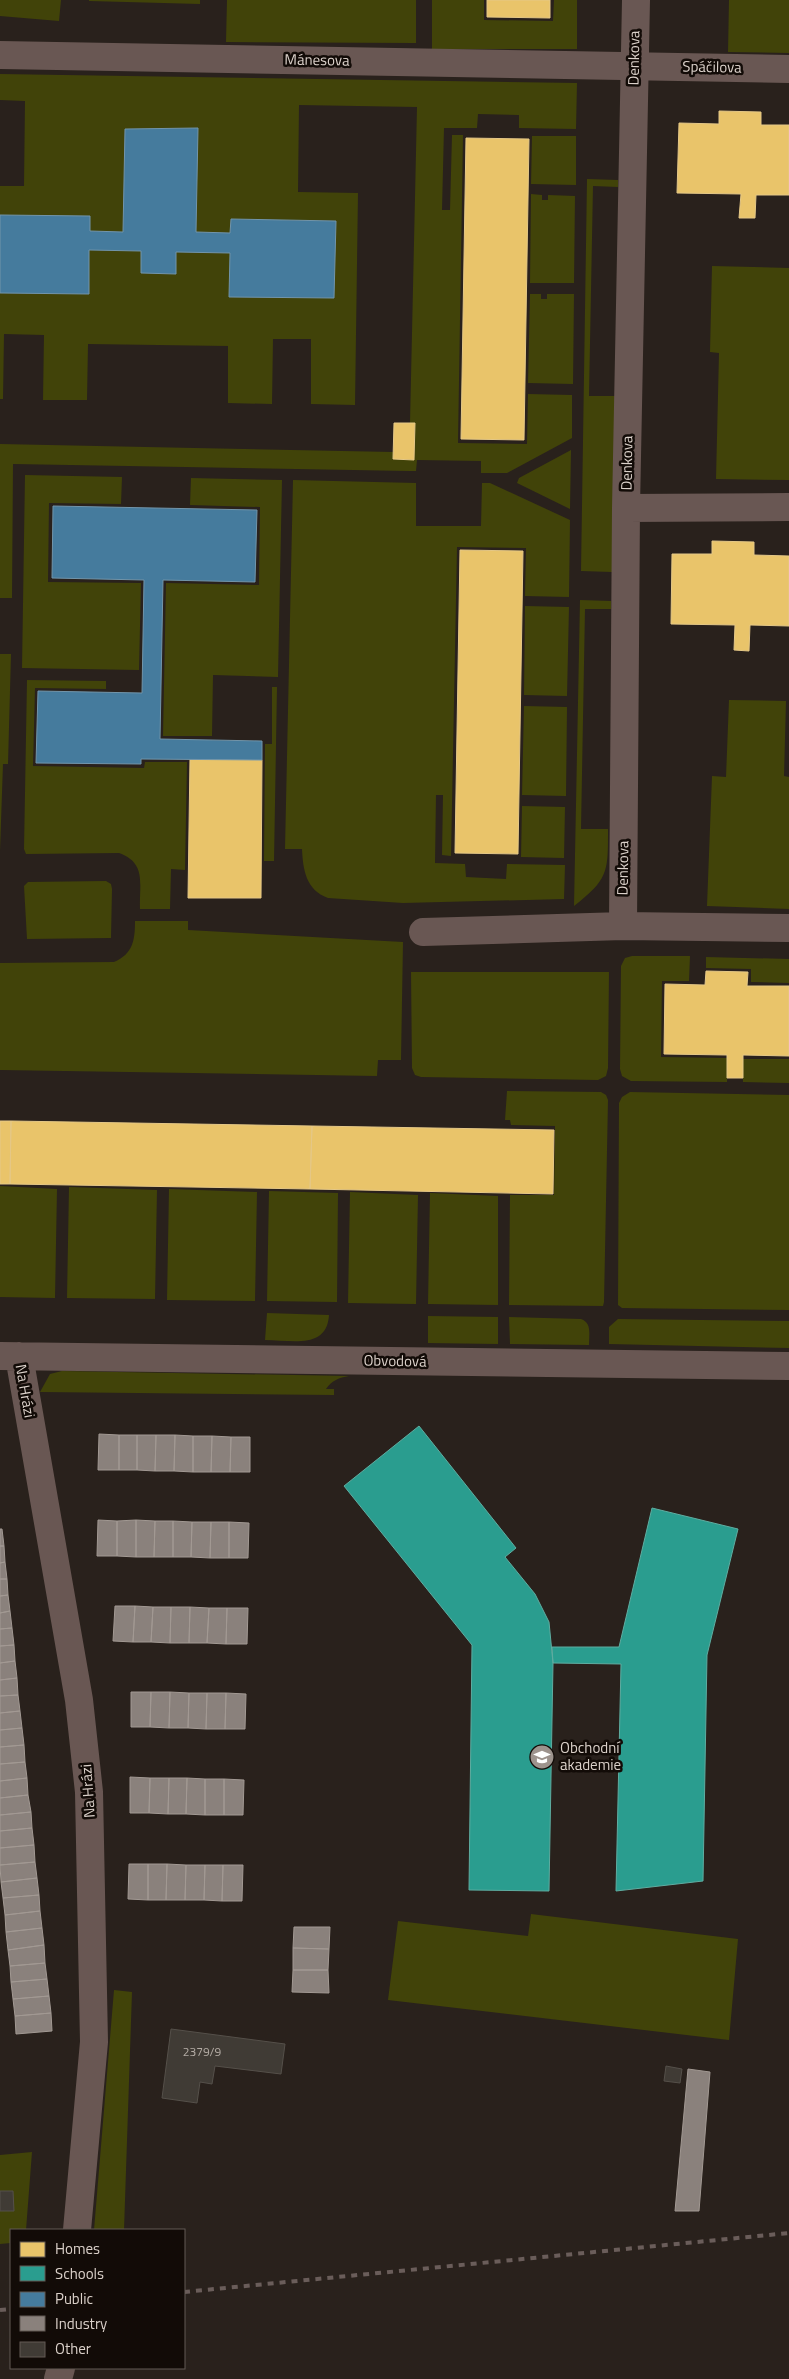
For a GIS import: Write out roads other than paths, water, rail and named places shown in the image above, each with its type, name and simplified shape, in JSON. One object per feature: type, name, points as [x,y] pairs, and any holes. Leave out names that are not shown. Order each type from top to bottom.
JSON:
[{"type":"street","name":"Denkova","points":[[623,926],[626,508],[636,0]]},
{"type":"street","name":"Mánesova","points":[[0,55],[634,64]]},
{"type":"street","name":"Spáčilova","points":[[634,64],[789,68]]},
{"type":"street","points":[[626,508],[789,507]]},
{"type":"street","points":[[423,932],[623,926],[789,928]]},
{"type":"street","name":"Obvodová","points":[[10,1356],[789,1366]]},
{"type":"street","name":"Na Hrázi","points":[[10,1356],[79,1700],[89,1792],[94,2042],[77,2229]]},
{"type":"railway","points":[[185,2292],[789,2233]]},
{"type":"railway","points":[[0,2310],[10,2309]]},
{"type":"place","name":"Obchodní akademie","points":[[542,1757]]}]
